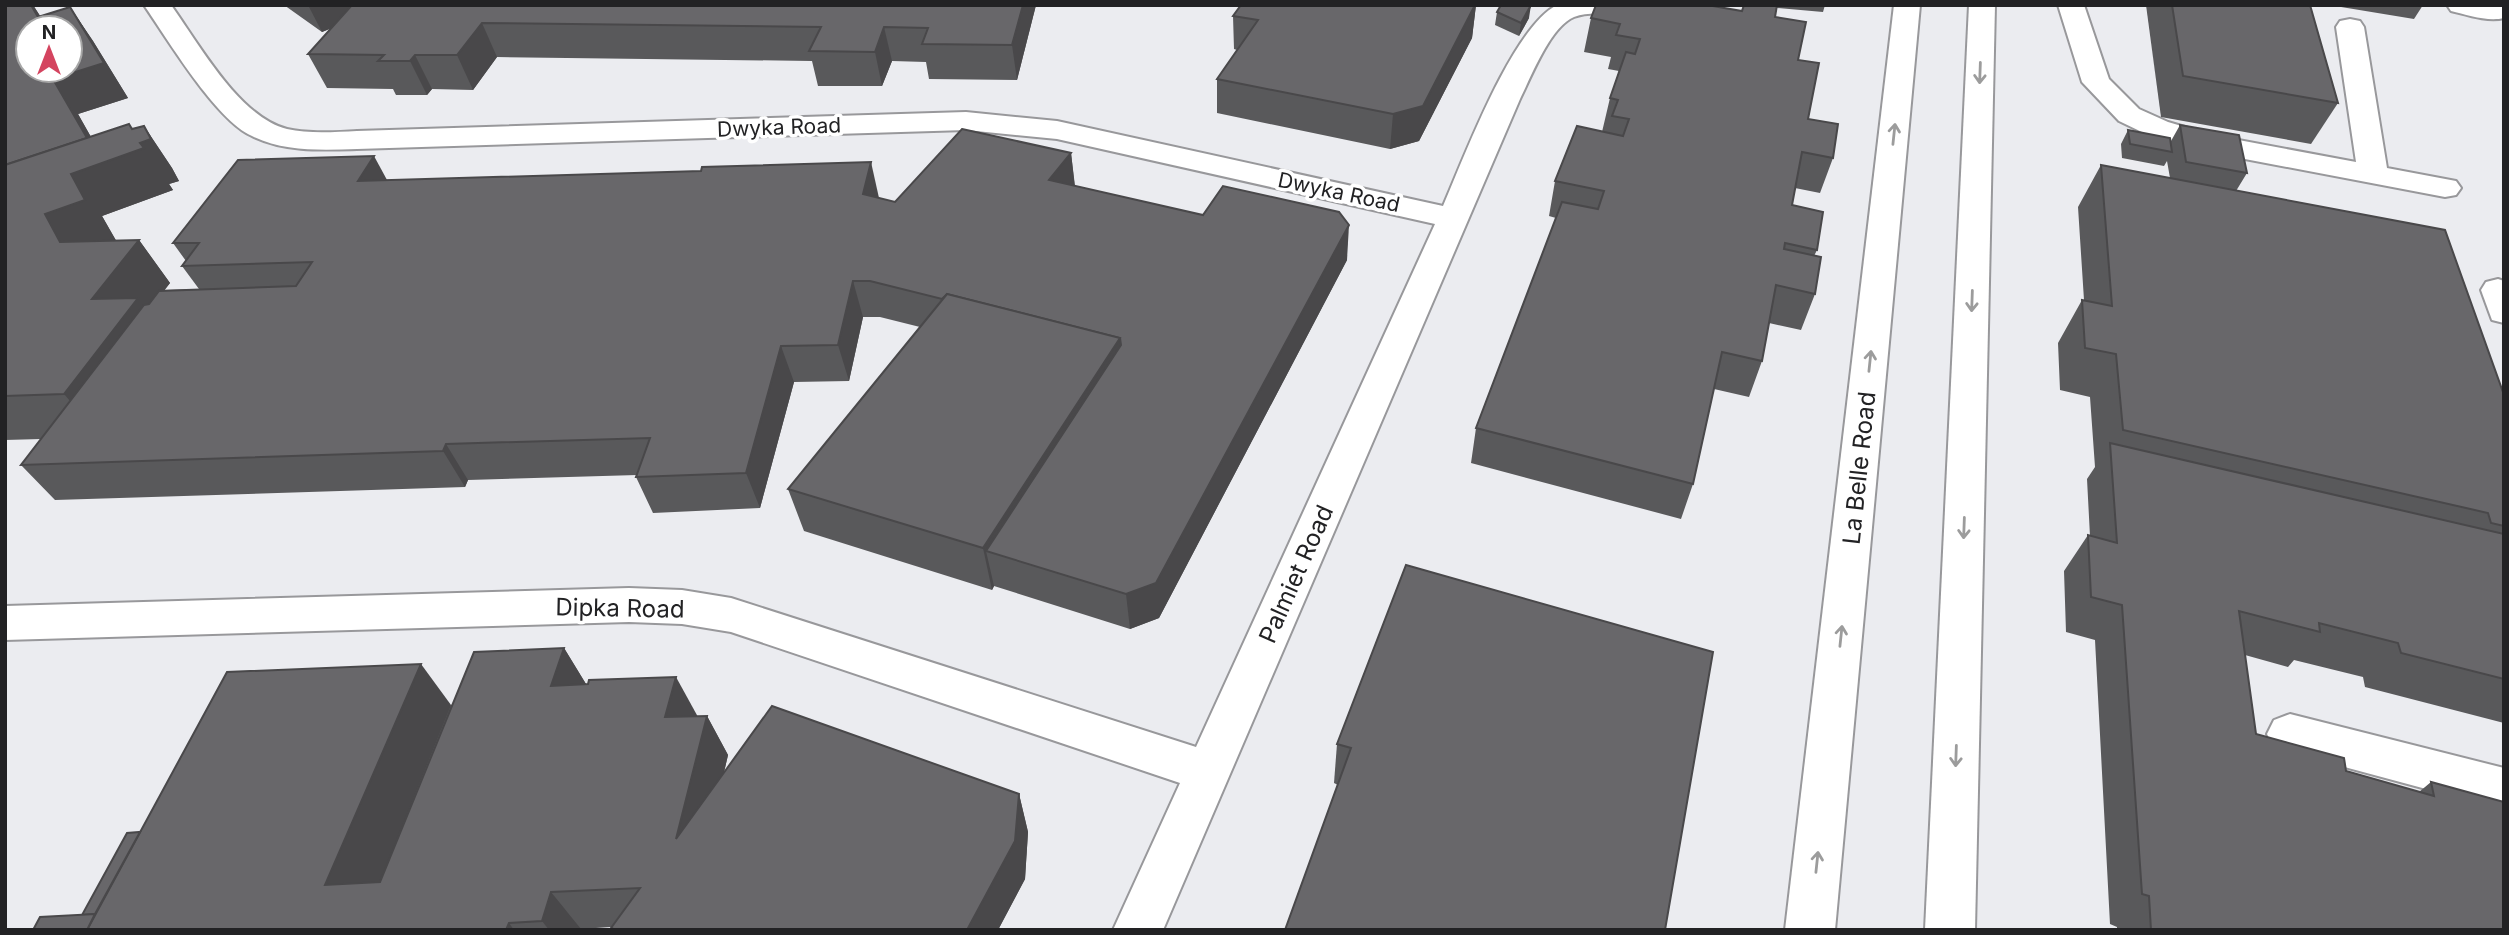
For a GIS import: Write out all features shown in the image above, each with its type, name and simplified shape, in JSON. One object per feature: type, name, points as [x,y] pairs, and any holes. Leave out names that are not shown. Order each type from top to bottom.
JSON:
[{"type":"street","name":"Dwyka Road","points":[[157,5],[234,111],[248,125],[290,139],[357,140],[966,121],[1008,123],[1057,130],[1453,218]]},
{"type":"street","name":"La Belle Road","points":[[1810,930],[1907,5]]},
{"type":"street","points":[[1950,930],[1982,5]]},
{"type":"street","points":[[2071,5],[2096,82],[2129,115],[2157,128],[2208,143],[2445,188]]},
{"type":"street","points":[[2460,5],[2497,15]]},
{"type":"street","name":"Palmiet Road","points":[[1138,930],[1506,99],[1536,42],[1555,19],[1567,10],[1668,11]]},
{"type":"street","points":[[2350,27],[2373,174]]},
{"type":"street","name":"Dipka Road","points":[[5,623],[629,605],[682,607],[731,615],[1209,772]]},
{"type":"street","points":[[2290,734],[2504,789]]},
{"type":"building","points":[[5,5],[31,5],[36,14],[14,14],[14,84],[56,84],[87,138],[5,165]]},
{"type":"building","points":[[352,5],[1023,5],[1012,45],[922,44],[928,28],[884,27],[875,52],[809,51],[821,27],[482,23],[457,55],[415,55],[410,61],[378,61],[384,55],[308,54]]},
{"type":"building","points":[[1241,5],[1475,5],[1423,106],[1393,114],[1217,79],[1258,20],[1233,16]]},
{"type":"building","points":[[1501,5],[1531,5],[1521,23],[1497,12]]},
{"type":"building","points":[[1596,5],[1707,5],[1742,11],[1744,5],[1777,5],[1775,17],[1806,22],[1798,60],[1819,63],[1808,119],[1838,124],[1833,158],[1802,152],[1792,205],[1823,212],[1817,250],[1785,243],[1784,249],[1821,257],[1815,294],[1776,285],[1762,361],[1722,352],[1693,484],[1476,428],[1562,202],[1598,209],[1604,191],[1555,181],[1577,126],[1623,136],[1629,119],[1612,116],[1618,100],[1610,98],[1626,52],[1635,54],[1640,39],[1616,35],[1620,24],[1591,18]]},
{"type":"building","points":[[2172,5],[2310,5],[2338,103],[2183,76]]},
{"type":"building","points":[[70,7],[74,14],[48,14]]},
{"type":"building","points":[[84,30],[104,63],[84,69]]},
{"type":"building","points":[[129,124],[132,129],[144,126],[151,139],[140,143],[144,148],[71,174],[85,200],[45,214],[60,242],[139,240],[92,299],[138,298],[64,394],[5,396],[5,165]]},
{"type":"building","points":[[2180,125],[2239,135],[2247,173],[2186,162]]},
{"type":"building","points":[[962,129],[1071,153],[1049,180],[1203,215],[1223,186],[1339,212],[1349,225],[1156,583],[1126,594],[986,551],[1121,345],[1120,338],[947,294],[942,299],[870,281],[853,281],[838,345],[781,346],[746,473],[636,477],[650,438],[446,444],[443,451],[21,465],[144,305],[149,304],[159,291],[296,286],[312,262],[182,266],[199,243],[173,243],[238,160],[374,156],[358,181],[701,171],[702,167],[871,162],[863,194],[895,202]]},
{"type":"building","points":[[2128,130],[2170,138],[2172,152],[2130,144]]},
{"type":"building","points":[[2101,165],[2445,230],[2504,395],[2504,526],[2491,523],[2488,513],[2123,430],[2116,354],[2085,348],[2082,300],[2112,306]]},
{"type":"building","points":[[947,294],[1120,338],[983,548],[788,489]]},
{"type":"building","points":[[2110,443],[2504,534],[2504,679],[2401,653],[2398,643],[2319,623],[2320,632],[2239,611],[2256,734],[2344,758],[2346,771],[2434,796],[2431,782],[2504,802],[2504,930],[2151,930],[2149,896],[2142,894],[2122,605],[2091,597],[2088,535],[2117,543]]},
{"type":"building","points":[[1406,565],[1713,652],[1665,930],[1285,930],[1351,748],[1337,744]]},
{"type":"building","points":[[564,648],[551,686],[588,684],[589,680],[676,677],[665,717],[707,716],[676,839],[772,706],[1019,794],[1015,841],[967,930],[611,928],[640,888],[551,892],[542,921],[509,923],[506,930],[87,930],[227,672],[421,664],[325,885],[380,882],[474,652]]},
{"type":"building","points":[[140,832],[95,914],[82,915],[127,833]]},
{"type":"building","points":[[95,914],[87,930],[33,930],[40,917]]}]
